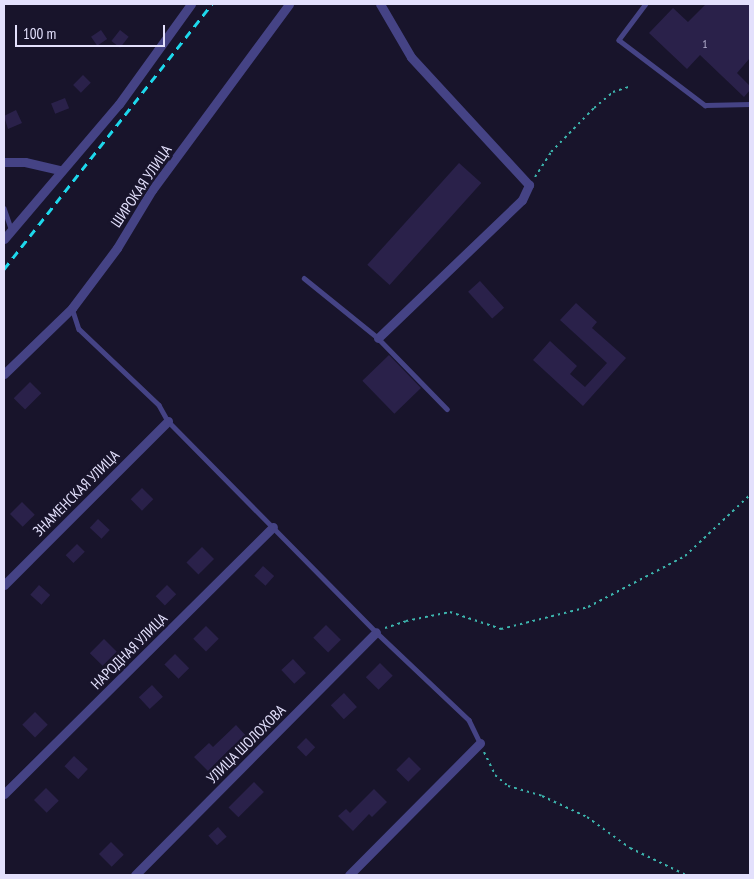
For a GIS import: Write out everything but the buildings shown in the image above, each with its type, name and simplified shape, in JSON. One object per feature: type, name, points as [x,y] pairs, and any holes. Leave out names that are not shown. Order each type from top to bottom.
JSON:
[{"type":"street","points":[[4,239],[11,228],[119,104],[191,4]]},
{"type":"street","name":"ШИРОКАЯ УЛИЦА","points":[[4,374],[72,308],[116,248],[152,190],[290,4]]},
{"type":"street","points":[[378,338],[522,200],[529,185],[411,57],[380,4]]},
{"type":"street","points":[[4,162],[25,162],[61,170]]},
{"type":"street","name":"ЗНАМЕНСКАЯ УЛИЦА","points":[[4,585],[168,421]]},
{"type":"street","name":"НАРОДНАЯ УЛИЦА","points":[[4,794],[273,527]]},
{"type":"street","name":"УЛИЦА ШОЛОХОВА","points":[[135,875],[376,632]]},
{"type":"street","points":[[349,875],[480,743]]},
{"type":"lane","points":[[646,4],[619,40],[705,105],[750,104]]},
{"type":"lane","points":[[4,208],[11,228]]},
{"type":"lane","points":[[304,278],[378,338],[447,408]]},
{"type":"lane","points":[[72,308],[79,329],[159,406],[168,421],[376,632],[469,720],[480,743]]},
{"type":"path","points":[[529,185],[551,152],[594,108],[613,92],[632,86]]},
{"type":"path","points":[[376,632],[406,621],[450,612],[501,630],[588,607],[685,556],[750,495]]},
{"type":"path","points":[[480,743],[495,775],[508,786],[542,796],[587,817],[630,848],[686,875]]},
{"type":"railway","points":[[4,269],[212,4]]}]
